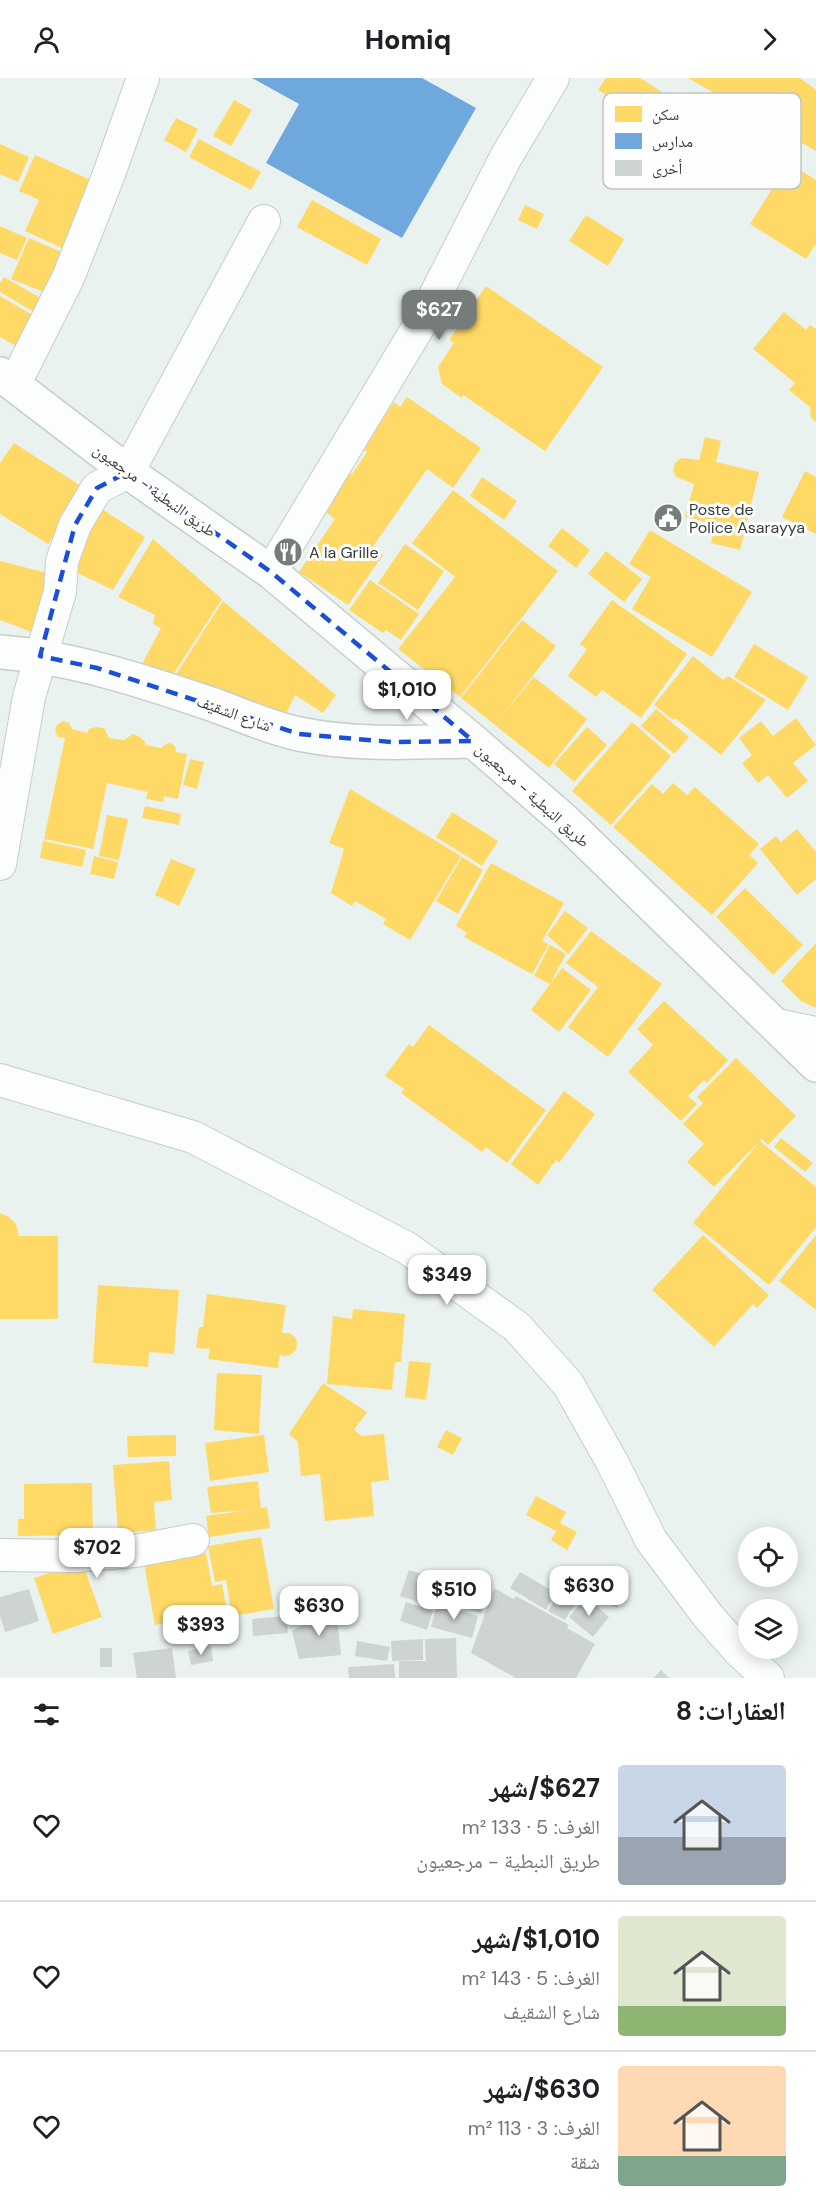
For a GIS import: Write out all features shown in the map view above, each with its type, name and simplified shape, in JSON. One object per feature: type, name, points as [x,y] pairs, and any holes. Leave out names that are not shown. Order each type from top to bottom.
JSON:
[{"type":"main road","name":"طريق النبطية - مرجعيون","points":[[8,379],[128,472],[271,572],[472,741],[564,820],[816,1065]]},
{"type":"main road","name":"شارع الشقيف","points":[[0,652],[40,656],[97,669],[173,691],[262,724],[300,734],[341,740],[472,741]]},
{"type":"street","points":[[8,379],[68,278],[109,174],[143,78]]},
{"type":"street","points":[[271,572],[422,321],[506,157],[553,78]]},
{"type":"street","points":[[0,864],[29,697],[60,592],[62,561],[75,525],[97,488],[128,472],[264,221]]},
{"type":"street","points":[[777,1025],[816,1033]]},
{"type":"street","points":[[0,1080],[193,1137],[407,1248],[517,1327],[568,1384],[612,1462],[651,1540],[708,1616],[738,1650],[768,1678]]},
{"type":"street","points":[[0,1555],[74,1556],[135,1551],[193,1540]]},
{"type":"highlighted area","points":[[128,472],[271,572],[473,741],[392,742],[299,734],[97,668],[40,656],[75,525],[97,488]]},
{"type":"building: سكن","points":[[606,78],[640,78],[664,93],[603,93],[598,90]]},
{"type":"building: سكن","points":[[688,78],[800,78],[816,90],[816,151],[801,142],[801,93],[714,93]]},
{"type":"building: سكن","points":[[234,100],[252,110],[231,146],[213,136]]},
{"type":"building: سكن","points":[[176,118],[198,129],[186,152],[164,140]]},
{"type":"building: سكن","points":[[199,139],[261,172],[251,190],[189,157]]},
{"type":"building: سكن","points":[[0,144],[29,157],[18,182],[0,174]]},
{"type":"building: سكن","points":[[35,155],[95,182],[64,249],[25,231],[39,200],[19,191]]},
{"type":"building: سكن","points":[[801,170],[816,180],[816,244],[806,259],[750,224],[772,189],[801,189]]},
{"type":"building: سكن","points":[[312,200],[381,239],[367,265],[297,227]]},
{"type":"building: سكن","points":[[525,205],[544,214],[537,229],[518,220]]},
{"type":"building: سكن","points":[[586,215],[624,239],[608,266],[569,241]]},
{"type":"building: سكن","points":[[0,226],[27,238],[17,260],[0,253]]},
{"type":"building: سكن","points":[[29,238],[68,255],[51,295],[11,279]]},
{"type":"building: سكن","points":[[4,277],[46,301],[39,315],[0,292],[0,283]]},
{"type":"building: سكن","points":[[486,286],[603,367],[545,451],[463,395],[462,398],[442,384],[438,367],[454,343],[449,340]]},
{"type":"building: سكن","points":[[0,296],[41,320],[23,350],[0,337]]},
{"type":"building: سكن","points":[[784,312],[806,330],[810,325],[816,329],[816,422],[811,418],[810,407],[789,390],[795,383],[753,349]]},
{"type":"building: سكن","points":[[407,397],[481,448],[453,488],[427,469],[372,548],[383,555],[348,605],[299,572],[335,519],[326,512],[333,502],[328,498],[347,471],[352,474],[367,452],[362,449],[394,402],[400,407]]},
{"type":"building: سكن","points":[[705,437],[721,441],[716,462],[759,472],[740,550],[711,543],[715,524],[685,517],[694,484],[676,477],[673,470],[675,463],[681,458],[699,460]]},
{"type":"building: سكن","points":[[14,443],[84,488],[48,544],[0,514],[0,463]]},
{"type":"building: سكن","points":[[805,471],[816,477],[816,534],[782,517]]},
{"type":"building: سكن","points":[[482,477],[517,501],[504,520],[470,496]]},
{"type":"building: سكن","points":[[453,490],[558,571],[460,697],[398,649],[455,577],[412,543]]},
{"type":"building: سكن","points":[[97,506],[145,537],[113,590],[63,566]]},
{"type":"building: سكن","points":[[562,528],[590,550],[576,568],[548,546]]},
{"type":"building: سكن","points":[[650,530],[752,592],[712,657],[632,609],[651,577],[629,564]]},
{"type":"building: سكن","points":[[153,539],[222,599],[169,681],[140,668],[161,628],[153,624],[155,615],[118,597]]},
{"type":"building: سكن","points":[[405,544],[444,571],[418,610],[378,583]]},
{"type":"building: سكن","points":[[606,551],[642,579],[624,602],[588,574]]},
{"type":"building: سكن","points":[[0,561],[55,575],[32,632],[0,620]]},
{"type":"building: سكن","points":[[370,580],[419,614],[401,640],[386,630],[383,633],[349,610]]},
{"type":"building: سكن","points":[[612,600],[687,654],[641,718],[602,690],[596,697],[568,676],[587,649],[580,644]]},
{"type":"building: سكن","points":[[223,601],[336,695],[323,713],[295,695],[285,716],[171,682]]},
{"type":"building: سكن","points":[[522,620],[556,646],[500,718],[534,677],[587,719],[549,768],[461,698]]},
{"type":"building: سكن","points":[[754,644],[808,677],[788,710],[734,677]]},
{"type":"building: سكن","points":[[693,656],[723,680],[728,676],[766,700],[721,755],[675,718],[673,720],[654,705]]},
{"type":"building: سكن","points":[[656,709],[689,737],[674,754],[641,726]]},
{"type":"building: سكن","points":[[796,718],[816,745],[793,763],[808,781],[787,798],[768,775],[758,783],[742,763],[752,755],[739,738],[761,721],[773,736]]},
{"type":"building: سكن","points":[[63,721],[69,723],[72,729],[87,733],[89,729],[104,728],[109,738],[124,740],[133,734],[140,737],[145,745],[162,748],[165,744],[170,743],[175,746],[176,752],[187,754],[178,799],[164,796],[163,802],[146,799],[148,792],[107,783],[93,849],[44,839],[65,738],[58,737],[55,731],[57,725]]},
{"type":"building: سكن","points":[[632,722],[671,756],[611,825],[572,791]]},
{"type":"building: سكن","points":[[587,727],[607,745],[574,782],[554,764]]},
{"type":"building: سكن","points":[[190,759],[204,762],[197,789],[183,785]]},
{"type":"building: سكن","points":[[673,783],[687,795],[695,787],[759,844],[749,855],[758,863],[712,915],[613,827],[652,784],[663,794]]},
{"type":"building: سكن","points":[[350,789],[461,856],[410,940],[383,924],[386,919],[355,901],[352,906],[331,893],[344,849],[329,843]]},
{"type":"building: سكن","points":[[145,806],[181,814],[179,825],[142,818]]},
{"type":"building: سكن","points":[[452,812],[498,841],[482,866],[436,837]]},
{"type":"building: سكن","points":[[107,815],[128,819],[119,860],[99,856]]},
{"type":"building: سكن","points":[[797,829],[816,852],[816,879],[797,895],[760,849],[776,836],[781,842]]},
{"type":"building: سكن","points":[[43,841],[86,850],[82,867],[40,858]]},
{"type":"building: سكن","points":[[94,856],[118,862],[114,879],[90,874]]},
{"type":"building: سكن","points":[[462,857],[483,870],[458,914],[436,901]]},
{"type":"building: سكن","points":[[171,859],[196,869],[179,906],[155,895]]},
{"type":"building: سكن","points":[[491,863],[564,903],[542,941],[549,944],[532,974],[464,937],[467,933],[456,926]]},
{"type":"building: سكن","points":[[745,888],[803,945],[773,975],[716,917]]},
{"type":"building: سكن","points":[[565,911],[588,928],[568,954],[547,935]]},
{"type":"building: سكن","points":[[591,931],[662,984],[608,1057],[568,1027],[598,987],[566,963]]},
{"type":"building: سكن","points":[[816,943],[816,1008],[801,1001],[781,981]]},
{"type":"building: سكن","points":[[550,945],[566,954],[550,984],[534,976]]},
{"type":"building: سكن","points":[[562,968],[591,990],[559,1032],[531,1010]]},
{"type":"building: سكن","points":[[664,1001],[728,1060],[707,1083],[704,1080],[688,1096],[697,1104],[681,1121],[628,1072],[653,1045],[637,1029]]},
{"type":"building: سكن","points":[[429,1025],[546,1110],[507,1163],[486,1147],[482,1152],[401,1093],[404,1089],[385,1076],[409,1044],[413,1047]]},
{"type":"building: سكن","points":[[736,1058],[796,1116],[768,1145],[762,1139],[714,1187],[687,1162],[704,1144],[683,1124],[703,1103],[697,1097]]},
{"type":"building: سكن","points":[[564,1091],[595,1114],[559,1163],[556,1160],[538,1185],[511,1164]]},
{"type":"building: سكن","points":[[781,1138],[813,1163],[805,1172],[774,1147]]},
{"type":"building: سكن","points":[[760,1141],[816,1187],[816,1227],[769,1285],[693,1223]]},
{"type":"building: سكن","points":[[0,1213],[9,1217],[16,1224],[19,1236],[58,1236],[58,1319],[0,1319]]},
{"type":"building: سكن","points":[[703,1235],[769,1295],[757,1308],[753,1304],[714,1347],[652,1290]]},
{"type":"building: سكن","points":[[816,1235],[816,1310],[779,1281]]},
{"type":"building: سكن","points":[[98,1285],[179,1290],[174,1354],[149,1352],[148,1367],[93,1363]]},
{"type":"building: سكن","points":[[207,1294],[286,1305],[282,1333],[289,1333],[295,1337],[296,1350],[290,1355],[280,1354],[278,1368],[208,1359],[210,1349],[196,1348],[199,1327],[203,1327]]},
{"type":"building: سكن","points":[[353,1309],[405,1314],[401,1362],[395,1362],[392,1390],[327,1384],[333,1316],[352,1319]]},
{"type":"building: سكن","points":[[409,1361],[431,1363],[426,1400],[405,1397]]},
{"type":"building: سكن","points":[[217,1373],[262,1375],[259,1434],[214,1430]]},
{"type":"building: سكن","points":[[323,1383],[367,1412],[354,1430],[362,1436],[384,1434],[389,1480],[371,1482],[374,1516],[325,1521],[320,1474],[301,1476],[298,1442],[289,1434]]},
{"type":"building: سكن","points":[[446,1430],[462,1438],[453,1455],[437,1447]]},
{"type":"building: سكن","points":[[176,1435],[176,1456],[128,1457],[127,1436]]},
{"type":"building: سكن","points":[[264,1435],[269,1472],[210,1481],[205,1443]]},
{"type":"building: سكن","points":[[169,1461],[172,1500],[154,1502],[156,1530],[118,1533],[113,1465]]},
{"type":"building: سكن","points":[[258,1481],[261,1508],[267,1507],[270,1528],[209,1537],[206,1516],[250,1510],[211,1513],[207,1487]]},
{"type":"building: سكن","points":[[92,1483],[93,1535],[18,1536],[18,1519],[24,1519],[24,1484]]},
{"type":"building: سكن","points":[[536,1496],[566,1512],[560,1523],[577,1532],[567,1550],[551,1540],[556,1531],[526,1515]]},
{"type":"building: سكن","points":[[261,1537],[274,1609],[232,1616],[226,1580],[215,1582],[208,1546]]},
{"type":"building: سكن","points":[[206,1553],[212,1586],[222,1584],[228,1617],[194,1623],[193,1618],[155,1625],[144,1564]]},
{"type":"building: سكن","points":[[82,1562],[102,1617],[53,1634],[34,1578]]},
{"type":"building: مدارس","points":[[252,78],[422,78],[476,108],[402,238],[266,163],[299,104]]},
{"type":"building: أخرى","points":[[409,1570],[487,1594],[481,1613],[437,1598],[434,1607],[400,1596]]},
{"type":"building: أخرى","points":[[520,1572],[556,1593],[546,1610],[510,1588]]},
{"type":"building: أخرى","points":[[596,1579],[625,1593],[617,1608],[589,1594]]},
{"type":"building: أخرى","points":[[494,1588],[514,1599],[516,1596],[569,1625],[567,1628],[595,1644],[576,1678],[516,1678],[471,1653]]},
{"type":"building: أخرى","points":[[29,1589],[39,1621],[5,1632],[0,1616],[0,1597]]},
{"type":"building: أخرى","points":[[558,1594],[575,1604],[565,1620],[548,1611]]},
{"type":"building: أخرى","points":[[586,1597],[609,1617],[593,1637],[569,1617]]},
{"type":"building: أخرى","points":[[406,1602],[433,1611],[427,1630],[400,1621]]},
{"type":"building: أخرى","points":[[437,1604],[478,1616],[472,1638],[431,1627]]},
{"type":"building: أخرى","points":[[336,1606],[341,1655],[299,1659],[292,1631]]},
{"type":"building: أخرى","points":[[287,1616],[288,1633],[253,1636],[252,1619]]},
{"type":"building: أخرى","points":[[456,1638],[457,1678],[399,1678],[399,1661],[426,1661],[425,1639]]},
{"type":"building: أخرى","points":[[423,1639],[423,1660],[392,1661],[391,1641]]},
{"type":"building: أخرى","points":[[357,1641],[390,1647],[387,1661],[355,1656]]},
{"type":"building: أخرى","points":[[211,1646],[213,1661],[191,1665],[188,1651]]},
{"type":"building: أخرى","points":[[100,1648],[112,1648],[112,1667],[100,1667]]},
{"type":"building: أخرى","points":[[172,1648],[176,1678],[137,1678],[133,1653]]},
{"type":"building: أخرى","points":[[394,1664],[395,1678],[349,1678],[348,1667]]},
{"type":"building: أخرى","points":[[661,1670],[669,1678],[654,1678]]},
{"type":"place","name":"Poste de Police Asarayya","points":[[668,518]]},
{"type":"place","name":"A la Grille","points":[[288,552]]}]
